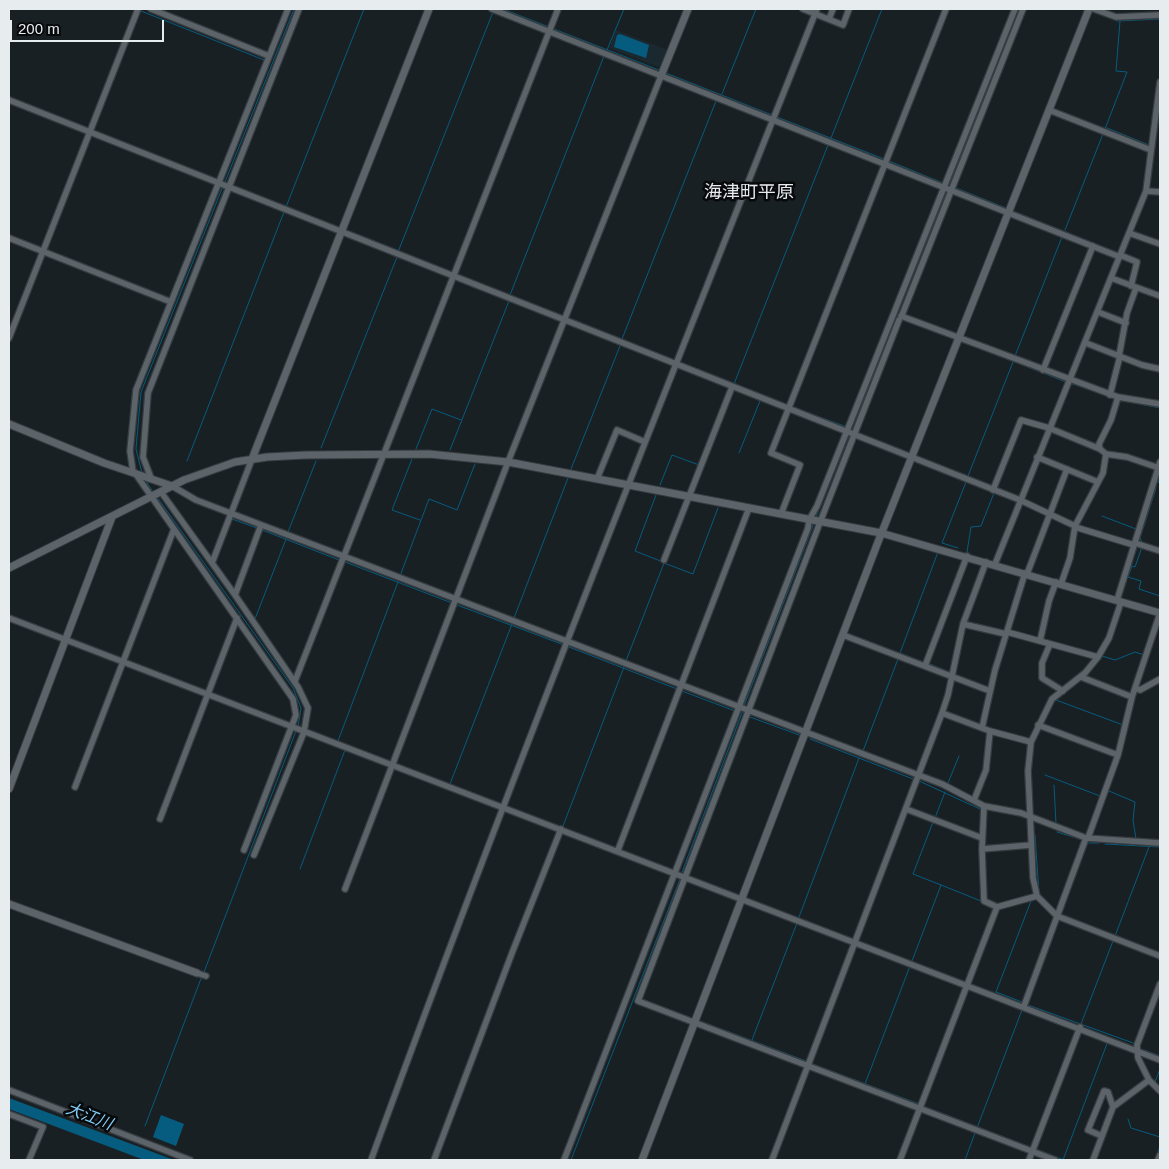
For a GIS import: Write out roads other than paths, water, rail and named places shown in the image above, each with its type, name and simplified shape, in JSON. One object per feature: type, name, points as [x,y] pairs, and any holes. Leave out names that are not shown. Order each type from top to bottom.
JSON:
[{"type":"street","points":[[9,338],[138,9]]},
{"type":"street","points":[[151,9],[268,60]]},
{"type":"street","points":[[254,855],[303,731],[308,715],[306,700],[295,681],[212,563],[156,495],[135,473],[130,451],[135,398],[171,302],[288,9]]},
{"type":"street","points":[[148,477],[143,457],[148,393],[300,9]]},
{"type":"street","points":[[212,563],[429,9]]},
{"type":"street","points":[[492,9],[885,165],[1137,262],[1110,395]]},
{"type":"street","points":[[295,681],[382,453],[558,9]]},
{"type":"street","points":[[345,890],[508,462],[688,9]]},
{"type":"street","points":[[803,9],[816,11],[843,25],[849,9]]},
{"type":"street","points":[[829,19],[833,9]]},
{"type":"street","points":[[781,514],[800,465],[771,453],[946,9]]},
{"type":"street","points":[[564,1160],[681,875],[849,431],[901,317],[1015,9]]},
{"type":"street","points":[[1023,9],[817,506],[815,521],[808,528],[744,709],[681,875],[638,1001],[1055,1160]]},
{"type":"street","points":[[642,1160],[881,533],[1089,9]]},
{"type":"street","points":[[1094,9],[1116,17],[1160,16]]},
{"type":"street","points":[[1139,9],[1139,16]]},
{"type":"street","points":[[371,1160],[628,484],[816,11]]},
{"type":"street","points":[[995,564],[1037,457],[1086,343],[1146,190],[1160,82]]},
{"type":"street","points":[[9,100],[564,321],[849,431],[911,458],[1020,500],[1075,526],[1160,551]]},
{"type":"street","points":[[1049,110],[1151,150]]},
{"type":"street","points":[[1146,190],[1160,192]]},
{"type":"street","points":[[1129,233],[1160,244]]},
{"type":"street","points":[[9,238],[171,302]]},
{"type":"street","points":[[1044,370],[1093,246]]},
{"type":"street","points":[[1111,278],[1160,296]]},
{"type":"street","points":[[1098,312],[1126,323]]},
{"type":"street","points":[[901,317],[1044,370],[1068,382],[1110,395],[1117,400],[1160,404]]},
{"type":"street","points":[[1086,343],[1142,365],[1160,369]]},
{"type":"street","points":[[664,560],[732,387]]},
{"type":"street","points":[[1100,449],[1099,444],[1111,420],[1117,400]]},
{"type":"street","points":[[992,490],[1021,420],[1049,428],[1100,449],[1106,454],[1159,465],[1109,638],[1098,656],[1081,677],[1048,704],[1031,742],[1028,771],[1033,878],[1037,896],[1057,916],[1160,956]]},
{"type":"street","points":[[9,424],[172,486],[185,495],[231,514],[806,732],[918,776],[984,806],[1030,817],[1087,838],[1160,843]]},
{"type":"street","points":[[597,479],[616,430],[645,442]]},
{"type":"street","points":[[9,568],[172,486],[214,468],[252,458],[382,453],[454,456],[508,462],[881,533],[968,556],[1160,613],[1132,697],[1118,755],[1024,1006]]},
{"type":"street","points":[[1040,641],[1049,601],[1070,558],[1075,526],[1103,473],[1106,454]]},
{"type":"street","points":[[1037,457],[1098,482]]},
{"type":"street","points":[[982,728],[990,691],[1026,573],[1067,470]]},
{"type":"street","points":[[1153,485],[1160,487]]},
{"type":"street","points":[[156,495],[174,529],[293,699],[296,715],[293,727],[244,850]]},
{"type":"street","points":[[618,850],[748,508]]},
{"type":"street","points":[[9,789],[112,517]]},
{"type":"street","points":[[235,595],[262,525]]},
{"type":"street","points":[[75,787],[174,529]]},
{"type":"street","points":[[925,666],[968,556]]},
{"type":"street","points":[[772,1160],[942,713],[963,624],[986,562]]},
{"type":"street","points":[[9,618],[392,766],[618,850],[1080,1027],[1160,1060]]},
{"type":"street","points":[[160,819],[236,618]]},
{"type":"street","points":[[963,624],[1098,656]]},
{"type":"street","points":[[842,635],[990,691]]},
{"type":"street","points":[[1050,644],[1042,663],[1042,678],[1063,691]]},
{"type":"street","points":[[1081,677],[1132,697]]},
{"type":"street","points":[[1135,688],[1140,690],[1160,679]]},
{"type":"street","points":[[942,713],[990,731],[1031,742]]},
{"type":"street","points":[[1038,725],[1118,755]]},
{"type":"street","points":[[974,800],[986,770],[990,731]]},
{"type":"street","points":[[984,806],[982,838],[984,901],[997,907],[1037,896]]},
{"type":"street","points":[[906,809],[982,838]]},
{"type":"street","points":[[434,1160],[512,953],[561,830]]},
{"type":"street","points":[[982,849],[1031,845]]},
{"type":"street","points":[[9,904],[206,976]]},
{"type":"street","points":[[900,1160],[997,907]]},
{"type":"street","points":[[1160,984],[1137,1045],[1138,1058],[1149,1080],[1160,1091]]},
{"type":"street","points":[[1029,1160],[1080,1027]]},
{"type":"street","points":[[1093,1160],[1113,1107],[1149,1080]]},
{"type":"street","points":[[9,1090],[190,1160]]},
{"type":"street","points":[[1102,1136],[1088,1130],[1104,1091],[1108,1092],[1113,1107]]},
{"type":"street","points":[[9,1114],[43,1127],[29,1160]]},
{"type":"street","points":[[1158,1160],[1160,1155]]},
{"type":"water","points":[[620,34],[649,45],[646,58],[614,47],[617,35]]},
{"type":"water","points":[[9,1098],[174,1160],[144,1160],[9,1109]]},
{"type":"water","points":[[161,1115],[184,1124],[176,1146],[153,1137]]},
{"type":"waterway","points":[[225,182],[294,9]]},
{"type":"waterway","points":[[286,207],[364,9]]},
{"type":"waterway","points":[[503,9],[549,27]]},
{"type":"waterway","points":[[607,50],[624,9]]},
{"type":"waterway","points":[[722,94],[756,9]]},
{"type":"waterway","points":[[831,138],[882,9]]},
{"type":"waterway","points":[[948,187],[1019,9]]},
{"type":"waterway","points":[[141,11],[264,60]]},
{"type":"waterway","points":[[398,252],[493,12]]},
{"type":"waterway","points":[[1098,13],[1117,21],[1160,19]]},
{"type":"waterway","points":[[1105,129],[1127,72],[1116,71],[1120,21]]},
{"type":"waterway","points":[[554,29],[659,70]]},
{"type":"waterway","points":[[510,295],[604,56]]},
{"type":"waterway","points":[[666,73],[772,115]]},
{"type":"waterway","points":[[622,339],[716,101]]},
{"type":"waterway","points":[[777,117],[884,159]]},
{"type":"waterway","points":[[1107,128],[1149,145],[1152,120]]},
{"type":"waterway","points":[[1065,230],[1103,134]]},
{"type":"waterway","points":[[734,384],[828,145]]},
{"type":"waterway","points":[[889,161],[943,183]]},
{"type":"waterway","points":[[142,473],[136,449],[141,392],[223,186]]},
{"type":"waterway","points":[[956,188],[1006,208]]},
{"type":"waterway","points":[[850,431],[946,191]]},
{"type":"waterway","points":[[1013,211],[1116,252]]},
{"type":"waterway","points":[[187,461],[284,212]]},
{"type":"waterway","points":[[359,235],[452,272]]},
{"type":"waterway","points":[[1015,356],[1062,237]]},
{"type":"waterway","points":[[321,448],[397,257]]},
{"type":"waterway","points":[[456,274],[564,316]]},
{"type":"waterway","points":[[450,450],[509,301]]},
{"type":"waterway","points":[[569,318],[674,360]]},
{"type":"waterway","points":[[571,469],[620,346]]},
{"type":"waterway","points":[[977,347],[1066,382]]},
{"type":"waterway","points":[[680,362],[788,405]]},
{"type":"waterway","points":[[968,476],[1013,362]]},
{"type":"waterway","points":[[1070,383],[1116,399]]},
{"type":"waterway","points":[[1119,400],[1160,408]]},
{"type":"waterway","points":[[739,453],[760,401]]},
{"type":"waterway","points":[[792,407],[847,427]]},
{"type":"waterway","points":[[416,449],[432,409],[461,420]]},
{"type":"waterway","points":[[816,517],[849,435]]},
{"type":"waterway","points":[[660,485],[672,455],[699,465]]},
{"type":"waterway","points":[[412,459],[392,510],[420,520]]},
{"type":"waterway","points":[[288,532],[316,461]]},
{"type":"waterway","points":[[400,576],[429,499],[457,510],[475,464]]},
{"type":"waterway","points":[[1158,483],[1160,476]]},
{"type":"waterway","points":[[514,618],[568,478]]},
{"type":"waterway","points":[[146,481],[153,492]]},
{"type":"waterway","points":[[958,548],[942,543],[966,482]]},
{"type":"waterway","points":[[1142,542],[1140,538],[1156,488]]},
{"type":"waterway","points":[[967,552],[971,527],[981,526],[994,493]]},
{"type":"waterway","points":[[656,495],[635,551],[663,562]]},
{"type":"waterway","points":[[157,497],[293,688],[301,708],[298,727]]},
{"type":"waterway","points":[[626,661],[664,563],[693,574],[718,508]]},
{"type":"waterway","points":[[1102,516],[1136,529]]},
{"type":"waterway","points":[[232,519],[257,528]]},
{"type":"waterway","points":[[744,706],[814,523]]},
{"type":"waterway","points":[[262,530],[339,560]]},
{"type":"waterway","points":[[255,619],[286,539]]},
{"type":"waterway","points":[[1142,547],[1135,567],[1132,566],[1128,577],[1141,581],[1139,589],[1160,596]]},
{"type":"waterway","points":[[923,662],[900,653],[938,552]]},
{"type":"waterway","points":[[345,562],[452,603]]},
{"type":"waterway","points":[[338,741],[398,582]]},
{"type":"waterway","points":[[457,605],[564,645]]},
{"type":"waterway","points":[[450,784],[512,624]]},
{"type":"waterway","points":[[569,647],[677,689]]},
{"type":"waterway","points":[[1102,656],[1115,660],[1135,652],[1144,655]]},
{"type":"waterway","points":[[863,751],[898,659]]},
{"type":"waterway","points":[[930,664],[949,672]]},
{"type":"waterway","points":[[563,826],[624,667]]},
{"type":"waterway","points":[[956,675],[988,687]]},
{"type":"waterway","points":[[682,691],[735,711]]},
{"type":"waterway","points":[[1056,700],[1123,725]]},
{"type":"waterway","points":[[681,875],[743,710]]},
{"type":"waterway","points":[[750,717],[799,735]]},
{"type":"waterway","points":[[204,972],[296,731]]},
{"type":"waterway","points":[[810,739],[913,779]]},
{"type":"waterway","points":[[300,869],[345,750]]},
{"type":"waterway","points":[[948,783],[959,756]]},
{"type":"waterway","points":[[1100,796],[1114,757]]},
{"type":"waterway","points":[[799,917],[859,758]]},
{"type":"waterway","points":[[1045,775],[1100,796]]},
{"type":"waterway","points":[[919,781],[980,809]]},
{"type":"waterway","points":[[1054,785],[1056,824]]},
{"type":"waterway","points":[[1109,791],[1135,802],[1133,820],[1136,839]]},
{"type":"waterway","points":[[935,818],[945,792]]},
{"type":"waterway","points":[[1086,834],[1092,818]]},
{"type":"waterway","points":[[912,961],[941,885],[913,874],[933,822]]},
{"type":"waterway","points":[[1057,832],[1083,840]]},
{"type":"waterway","points":[[1035,835],[1039,893]]},
{"type":"waterway","points":[[1089,843],[1099,843]]},
{"type":"waterway","points":[[1105,844],[1160,847]]},
{"type":"waterway","points":[[1115,936],[1149,847]]},
{"type":"waterway","points":[[571,1160],[680,879]]},
{"type":"waterway","points":[[941,885],[981,901]]},
{"type":"waterway","points":[[1022,1002],[996,992],[1031,901]]},
{"type":"waterway","points":[[752,1040],[797,923]]},
{"type":"waterway","points":[[1117,936],[1160,953]]},
{"type":"waterway","points":[[1081,1024],[1113,941]]},
{"type":"waterway","points":[[865,1084],[910,966]]},
{"type":"waterway","points":[[145,1126],[202,976]]},
{"type":"waterway","points":[[642,999],[691,1018]]},
{"type":"waterway","points":[[1028,1005],[1133,1043]]},
{"type":"waterway","points":[[977,1128],[1022,1010]]},
{"type":"waterway","points":[[700,1021],[806,1061]]},
{"type":"waterway","points":[[1063,1160],[1108,1041]]},
{"type":"waterway","points":[[1144,1050],[1160,1056]]},
{"type":"waterway","points":[[810,1063],[919,1104]]},
{"type":"waterway","points":[[1155,1082],[1160,1069]]},
{"type":"waterway","points":[[923,1106],[1030,1147]]},
{"type":"waterway","points":[[1128,1119],[1131,1128],[1160,1137]]},
{"type":"waterway","points":[[965,1160],[975,1133]]},
{"type":"waterway","points":[[1157,1155],[1160,1146]]},
{"type":"waterway","points":[[1036,1149],[1064,1160]]},
{"type":"district","name":"海津町平原","points":[[749,193]]},
{"type":"water label","name":"大江川","points":[[89,1117]]}]
